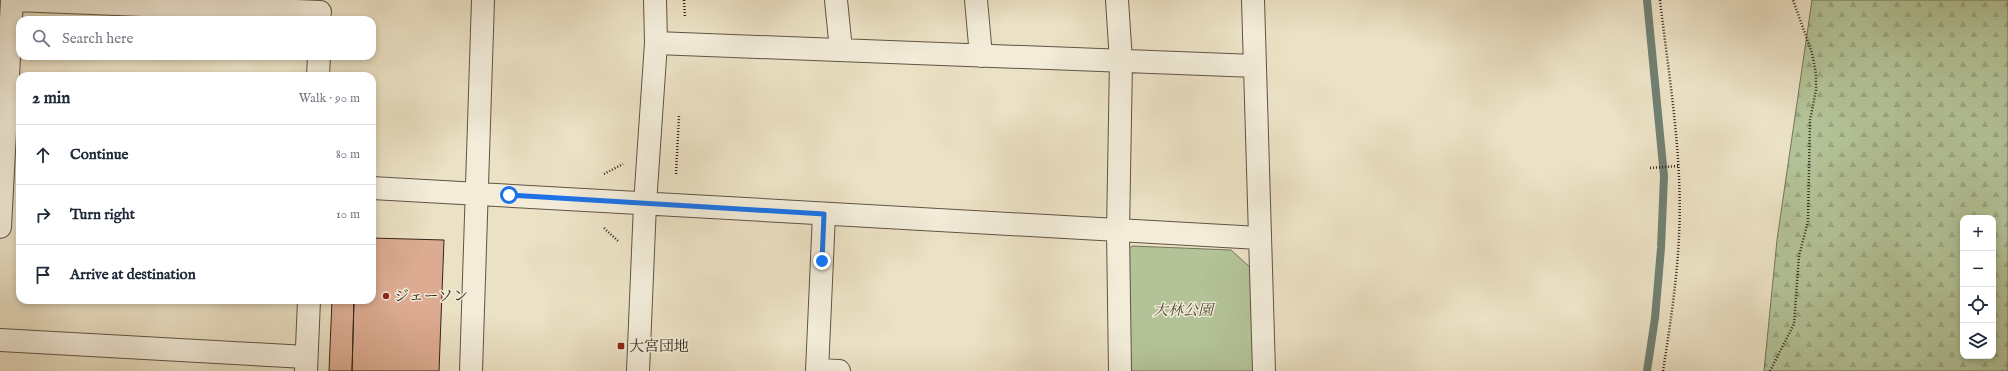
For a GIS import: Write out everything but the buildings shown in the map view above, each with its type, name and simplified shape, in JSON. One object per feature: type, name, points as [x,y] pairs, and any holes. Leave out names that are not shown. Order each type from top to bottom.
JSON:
[{"type":"street","points":[[0,227],[8,169],[12,0]]},
{"type":"street","points":[[15,0],[320,11]]},
{"type":"street","points":[[471,366],[484,0]]},
{"type":"street","points":[[638,371],[645,204],[656,43],[655,0]]},
{"type":"street","points":[[836,0],[841,50]]},
{"type":"street","points":[[976,0],[981,56]]},
{"type":"street","points":[[1117,0],[1121,61],[1118,231],[1120,371]]},
{"type":"street","points":[[1254,0],[1259,238],[1264,371]]},
{"type":"street","points":[[656,43],[1255,66]]},
{"type":"street","points":[[318,72],[319,60]]},
{"type":"street","points":[[376,188],[1259,238]]},
{"type":"street","points":[[824,214],[818,370],[839,371]]},
{"type":"street","points":[[0,340],[306,364],[310,304]]},
{"type":"path","points":[[684,0],[685,21]]},
{"type":"path","points":[[1660,0],[1679,166],[1678,250],[1674,298],[1663,371]]},
{"type":"path","points":[[1770,371],[1794,324],[1799,256],[1808,221],[1810,120],[1816,90],[1816,74],[1812,53],[1793,0]]},
{"type":"path","points":[[601,176],[624,164],[624,156]]},
{"type":"path","points":[[1650,168],[1679,166]]},
{"type":"path","points":[[603,226],[623,246]]},
{"type":"green space","points":[[1812,0],[2008,0],[2008,371],[1764,371],[1777,240]]},
{"type":"green space","name":"大林公園","points":[[1132,246],[1231,250],[1252,269],[1254,371],[1118,371],[1122,257]]},
{"type":"waterway","points":[[1647,0],[1664,176],[1661,248],[1655,318],[1647,371]]},
{"type":"place","name":"ジェーソン","points":[[386,296]]},
{"type":"place","name":"大宮団地","points":[[621,346]]},
{"type":"route","points":[[509,195],[824,214],[822,261]]}]
